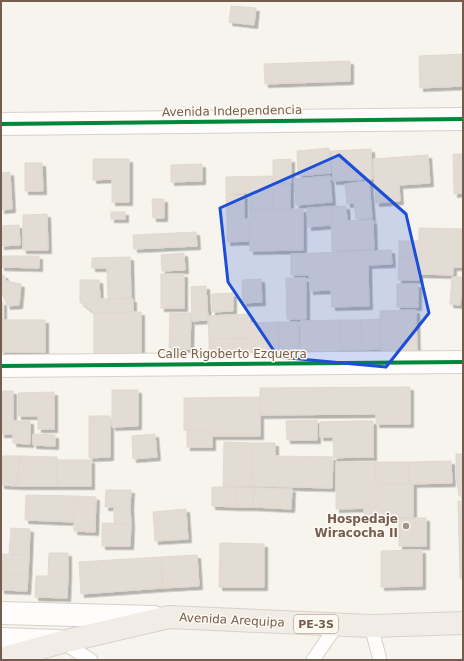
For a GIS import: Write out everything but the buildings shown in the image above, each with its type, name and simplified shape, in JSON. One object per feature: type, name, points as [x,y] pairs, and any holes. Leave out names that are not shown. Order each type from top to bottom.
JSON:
[{"type":"highway","name":"Avenida Arequipa","points":[[62,642],[169,618],[372,626],[463,623]]},
{"type":"highway","name":"PE-3S","points":[[1,659],[62,642]]},
{"type":"street","name":"Avenida Independencia","points":[[1,124],[463,119]]},
{"type":"street","name":"Calle Rigoberto Ezquerra","points":[[1,366],[463,362]]},
{"type":"street","name":"Avenida Arequipa","points":[[1,613],[169,618]]},
{"type":"street","name":"Avenida Arequipa","points":[[1,639],[62,642]]},
{"type":"lane","points":[[313,660],[337,625]]},
{"type":"lane","points":[[372,626],[380,660]]},
{"type":"lane","points":[[62,642],[91,660]]},
{"type":"highlighted area","points":[[339,155],[406,214],[429,313],[386,367],[278,357],[228,282],[220,208]]},
{"type":"cycle path","points":[[1,124],[463,119]]},
{"type":"cycle path","points":[[1,366],[463,362]]},
{"type":"place","name":"Hospedaje Wiracocha II","points":[[406,526]]}]
